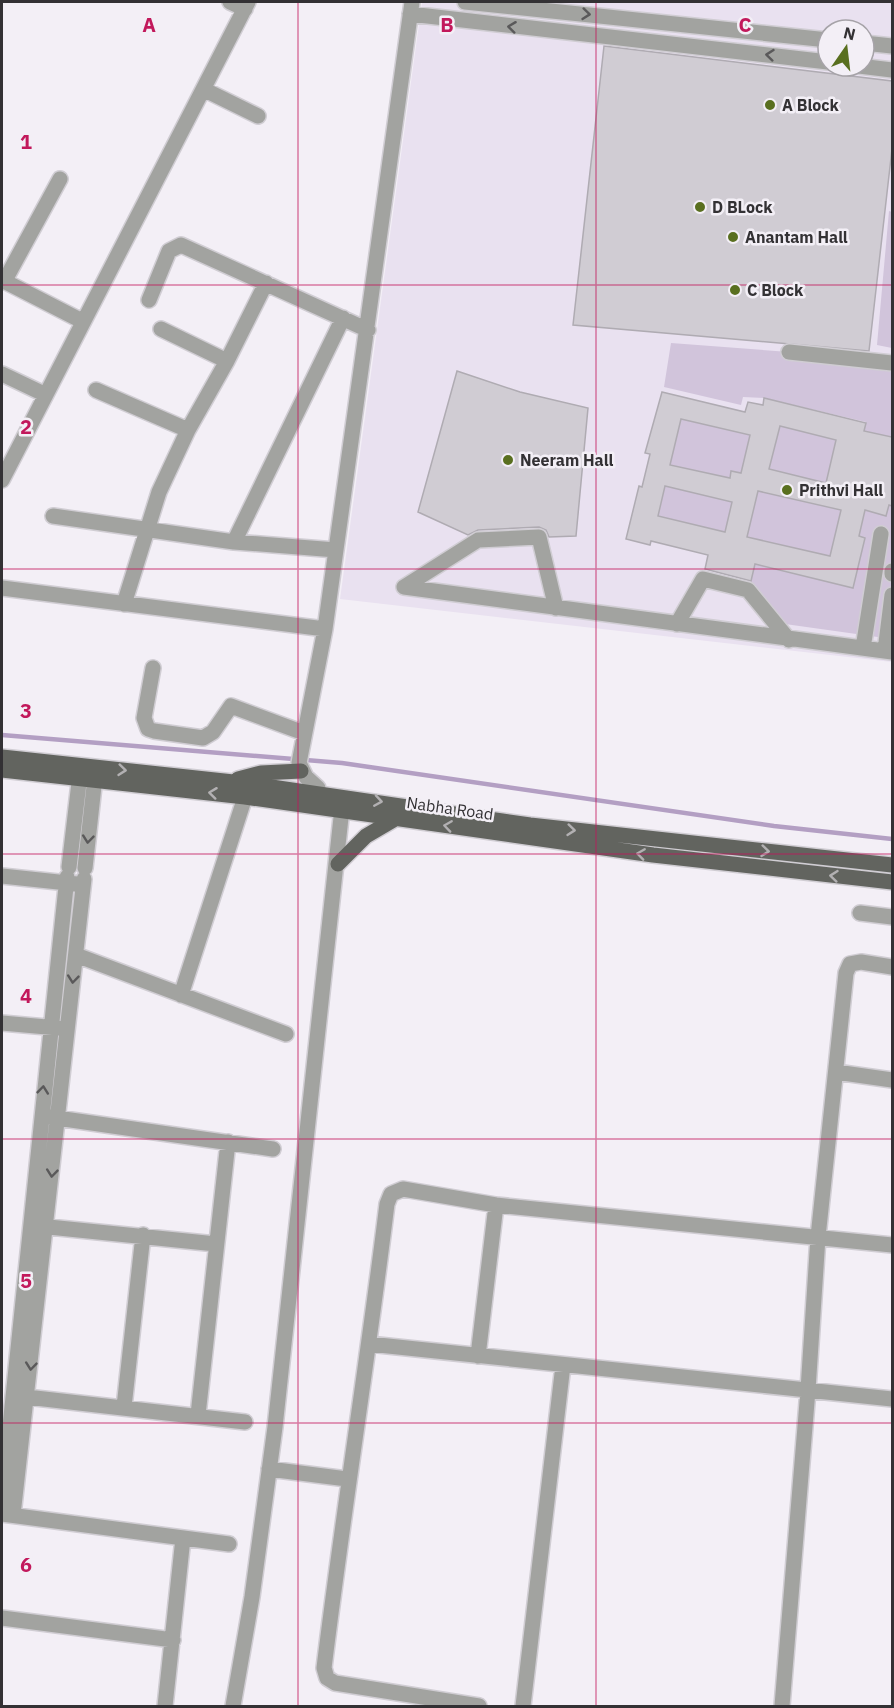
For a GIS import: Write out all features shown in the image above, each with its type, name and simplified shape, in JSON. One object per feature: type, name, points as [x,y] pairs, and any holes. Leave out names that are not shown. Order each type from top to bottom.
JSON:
[{"type":"main road","name":"Nabha Road","points":[[2,757],[88,773],[245,797],[318,800]]},
{"type":"main road","points":[[232,782],[300,763]]},
{"type":"main road","name":"Nabha Road","points":[[2,770],[232,782],[343,804],[530,825],[618,843],[892,882]]},
{"type":"main road","name":"Nabha Road","points":[[343,804],[395,819],[618,843],[892,865]]},
{"type":"main road","points":[[338,864],[366,836],[395,819]]},
{"type":"street","points":[[2,480],[44,394],[247,5],[230,2]]},
{"type":"street","points":[[465,2],[816,39]]},
{"type":"street","points":[[318,800],[313,782],[300,763],[325,628],[369,330],[411,8],[816,61]]},
{"type":"street","points":[[742,52],[743,31]]},
{"type":"street","points":[[876,44],[892,46]]},
{"type":"street","points":[[876,68],[892,70]]},
{"type":"street","points":[[204,90],[258,116]]},
{"type":"street","points":[[60,180],[3,281],[82,321]]},
{"type":"street","points":[[149,300],[169,251],[181,245],[369,330]]},
{"type":"street","points":[[124,604],[159,492],[188,429],[227,362],[266,283]]},
{"type":"street","points":[[234,542],[343,318]]},
{"type":"street","points":[[161,329],[227,362]]},
{"type":"street","points":[[789,352],[892,363]]},
{"type":"street","points":[[2,374],[44,394]]},
{"type":"street","points":[[96,390],[188,429]]},
{"type":"street","points":[[53,516],[234,542],[336,550]]},
{"type":"street","points":[[863,648],[880,534]]},
{"type":"street","points":[[556,608],[539,537],[478,540],[404,587],[415,589],[556,608],[677,624],[789,640],[889,651],[892,595]]},
{"type":"street","points":[[677,624],[703,579],[748,590],[789,640]]},
{"type":"street","points":[[2,588],[325,628]]},
{"type":"street","points":[[153,668],[144,718],[148,729],[203,738],[213,732],[231,706],[304,734]]},
{"type":"street","points":[[88,773],[68,876],[50,1028],[30,1225],[20,1396],[7,1515],[229,1544]]},
{"type":"street","points":[[2,1503],[46,1227],[84,877],[88,773]]},
{"type":"street","points":[[181,995],[245,797]]},
{"type":"street","points":[[233,1707],[252,1598],[269,1468],[343,804]]},
{"type":"street","points":[[2,876],[84,877]]},
{"type":"street","points":[[860,913],[892,917]]},
{"type":"street","points":[[76,955],[286,1034]]},
{"type":"street","points":[[782,1707],[818,1237],[846,973],[850,964],[861,962],[892,967]]},
{"type":"street","points":[[2,1023],[68,1028]]},
{"type":"street","points":[[836,1072],[892,1080]]},
{"type":"street","points":[[41,1116],[273,1149]]},
{"type":"street","points":[[198,1415],[228,1142]]},
{"type":"street","points":[[479,1707],[335,1683],[327,1678],[324,1668],[347,1479],[390,1194],[403,1189],[496,1205],[892,1245]]},
{"type":"street","points":[[478,1356],[496,1205]]},
{"type":"street","points":[[30,1225],[216,1244]]},
{"type":"street","points":[[124,1407],[143,1235]]},
{"type":"street","points":[[369,1344],[892,1399]]},
{"type":"street","points":[[523,1707],[563,1365]]},
{"type":"street","points":[[20,1396],[245,1422]]},
{"type":"street","points":[[269,1468],[347,1479]]},
{"type":"street","points":[[165,1707],[183,1538]]},
{"type":"street","points":[[2,1618],[173,1640]]},
{"type":"shaded area","points":[[422,2],[892,2],[892,662],[340,599]]},
{"type":"shaded area","points":[[889,211],[892,212],[892,348],[877,345]]},
{"type":"shaded area","points":[[671,343],[789,352],[892,368],[892,437],[881,435],[863,439],[866,422],[764,398],[743,397],[741,405],[664,387]]},
{"type":"shaded area","points":[[681,419],[750,435],[741,473],[732,471],[730,478],[670,465]]},
{"type":"shaded area","points":[[780,426],[836,440],[826,483],[769,469]]},
{"type":"shaded area","points":[[665,486],[732,502],[725,532],[658,516]]},
{"type":"shaded area","points":[[758,491],[841,510],[830,556],[747,537]]},
{"type":"shaded area","points":[[889,505],[892,506],[892,639],[785,624],[750,584],[755,564],[853,588],[865,538],[859,536],[865,510],[886,515]]},
{"type":"building","name":"Anantam Hall","points":[[604,46],[816,72],[816,78],[867,78],[892,81],[892,149],[869,351],[573,325]]},
{"type":"building","name":"Neeram Hall","points":[[457,371],[520,392],[588,408],[576,536],[549,537],[546,530],[539,527],[478,530],[468,535],[418,512]]},
{"type":"building","name":"Prithvi Hall","points":[[662,392],[745,412],[748,402],[763,405],[764,398],[866,423],[864,431],[892,437],[892,506],[889,505],[886,516],[865,510],[859,536],[865,538],[853,588],[755,564],[751,581],[705,569],[708,555],[651,541],[650,545],[626,539],[639,486],[642,487],[650,454],[645,453]],"holes":[[[681,419],[750,435],[741,473],[731,471],[730,478],[670,465]],[[780,426],[836,440],[826,483],[769,469]],[[665,486],[732,502],[725,532],[658,516]],[[758,491],[841,510],[830,556],[747,537]]]},
{"type":"waterway","points":[[2,735],[342,763],[774,826],[892,839]]},
{"type":"place","name":"A Block","points":[[770,105]]},
{"type":"place","name":"D BLock","points":[[700,207]]},
{"type":"place","name":"Anantam Hall","points":[[733,237]]},
{"type":"place","name":"C Block","points":[[735,290]]},
{"type":"place","name":"Neeram Hall","points":[[508,460]]},
{"type":"place","name":"Prithvi Hall","points":[[787,490]]}]
